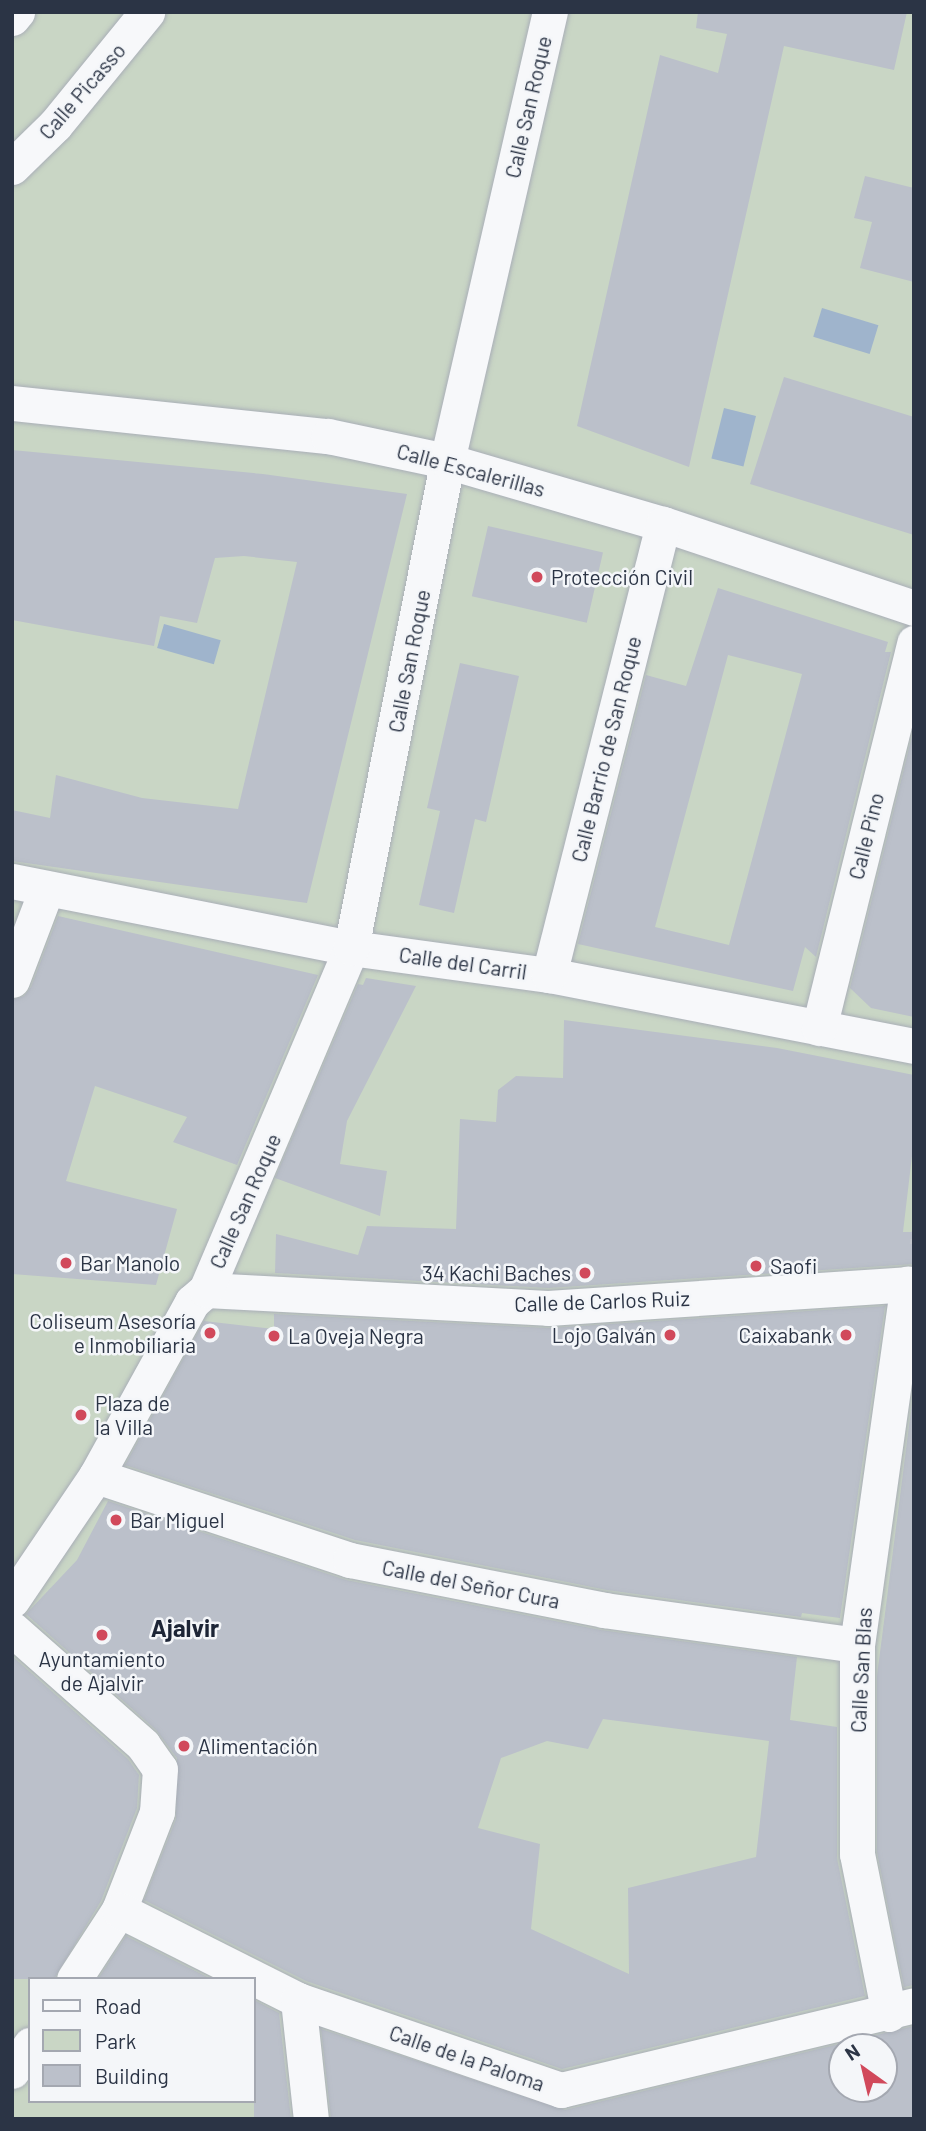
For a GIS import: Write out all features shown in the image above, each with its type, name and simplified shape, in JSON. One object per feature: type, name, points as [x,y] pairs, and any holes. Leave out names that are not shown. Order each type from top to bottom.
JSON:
[{"type":"street","points":[[12,18],[17,12]]},
{"type":"street","name":"Calle Picasso","points":[[12,167],[55,125],[147,12]]},
{"type":"street","name":"Calle San Roque","points":[[206,1290],[351,948],[447,461],[550,12]]},
{"type":"street","name":"Calle Escalerillas","points":[[12,403],[328,436],[447,461],[663,524],[914,607]]},
{"type":"street","name":"Calle Barrio de San Roque","points":[[549,975],[663,524]]},
{"type":"street","name":"Calle Pino","points":[[819,1028],[914,643]]},
{"type":"street","name":"Calle del Carril","points":[[12,881],[351,948],[549,975],[914,1046]]},
{"type":"street","points":[[12,979],[47,888]]},
{"type":"street","name":"Calle de Carlos Ruiz","points":[[206,1290],[548,1308],[911,1284]]},
{"type":"street","name":"Calle San Blas","points":[[901,2009],[857,1854],[858,1645],[911,1284]]},
{"type":"street","points":[[12,1600],[96,1476],[192,1301],[206,1290]]},
{"type":"street","name":"Calle del Señor Cura","points":[[96,1476],[350,1560],[604,1610],[858,1645]]},
{"type":"street","points":[[12,1629],[143,1745],[160,1769],[157,1812],[119,1910],[75,1977]]},
{"type":"street","name":"Calle de la Paloma","points":[[119,1910],[252,1977]]},
{"type":"street","name":"Calle de la Paloma","points":[[256,1979],[298,2000],[561,2090],[901,2009]]},
{"type":"street","points":[[298,2000],[311,2119]]},
{"type":"street","points":[[12,2071],[28,2048]]},
{"type":"green space","points":[[12,12],[914,12],[914,2119],[12,2119]]},
{"type":"water","points":[[822,308],[878,325],[870,354],[813,337]]},
{"type":"water","points":[[724,408],[756,416],[743,466],[711,458]]},
{"type":"water","points":[[164,624],[221,640],[214,664],[157,648]]},
{"type":"building","points":[[698,12],[907,12],[894,70],[784,46],[689,467],[577,426],[660,55],[718,73],[727,34],[696,28]]},
{"type":"building","points":[[865,176],[914,188],[914,282],[860,268],[872,222],[854,218]]},
{"type":"building","points":[[784,377],[914,417],[914,535],[750,484]]},
{"type":"building","points":[[12,450],[263,474],[407,494],[307,903],[12,861],[12,810],[50,818],[56,775],[142,798],[238,809],[297,562],[244,556],[215,558],[197,623],[160,616],[154,646],[12,620]]},
{"type":"building","name":"Protección Civil","points":[[488,526],[603,553],[587,623],[472,596]]},
{"type":"building","points":[[718,588],[888,642],[885,652],[891,652],[816,957],[805,947],[793,991],[578,944],[646,675],[686,686]],"holes":[[[728,655],[802,674],[729,945],[655,927]]]},
{"type":"building","points":[[460,663],[519,676],[486,822],[475,819],[454,913],[419,905],[440,811],[427,808]]},
{"type":"building","points":[[914,728],[914,1017],[871,1008],[850,988]]},
{"type":"building","points":[[58,916],[318,975],[237,1165],[173,1142],[187,1117],[95,1086],[66,1181],[177,1209],[156,1285],[12,1274],[12,1000],[24,996],[31,987]]},
{"type":"building","points":[[366,978],[416,986],[347,1121],[340,1164],[387,1171],[380,1216],[275,1178],[358,984],[363,985]]},
{"type":"building","points":[[564,1020],[777,1048],[914,1075],[914,1139],[903,1232],[914,1232],[914,1264],[548,1288],[275,1273],[276,1234],[358,1255],[367,1226],[456,1229],[460,1119],[496,1122],[498,1090],[516,1076],[563,1078]]},
{"type":"building","points":[[885,1306],[840,1618],[802,1613],[801,1617],[607,1590],[355,1540],[125,1465],[204,1321],[274,1329],[274,1314],[549,1328]]},
{"type":"building","points":[[914,1387],[914,1985],[904,1987],[877,1852],[877,1676]]},
{"type":"building","points":[[108,1501],[346,1580],[601,1630],[797,1657],[790,1720],[837,1727],[837,1858],[865,1996],[562,2069],[306,1981],[144,1900],[176,1819],[177,1758],[156,1730],[26,1614],[77,1560]],"holes":[[[603,1719],[769,1741],[756,1857],[628,1888],[629,1974],[531,1929],[540,1844],[478,1828],[501,1758],[547,1741],[588,1749]]]},
{"type":"building","points":[[12,1656],[128,1759],[139,1775],[137,1808],[101,1901],[55,1977],[12,1979]]},
{"type":"building","points":[[126,1936],[207,1977],[99,1977]]},
{"type":"building","points":[[256,2001],[279,2013],[291,2119],[254,2119]]},
{"type":"building","points":[[914,2026],[914,2119],[331,2119],[321,2029],[565,2110],[828,2047],[828,2103],[898,2103],[898,2033],[885,2033]]},
{"type":"place","name":"Protección Civil","points":[[537,577]]},
{"type":"place","name":"Bar Manolo","points":[[66,1263]]},
{"type":"place","name":"Saofi","points":[[756,1266]]},
{"type":"place","name":"34 Kachi Baches","points":[[585,1273]]},
{"type":"place","name":"Coliseum Asesoría e Inmobiliaria","points":[[210,1333]]},
{"type":"place","name":"Lojo Galván","points":[[670,1335]]},
{"type":"place","name":"Caixabank","points":[[846,1335]]},
{"type":"place","name":"La Oveja Negra","points":[[274,1336]]},
{"type":"place","name":"Plaza de la Villa","points":[[81,1415]]},
{"type":"place","name":"Bar Miguel","points":[[116,1520]]},
{"type":"place","name":"Ayuntamiento de Ajalvir","points":[[102,1635]]},
{"type":"place","name":"Alimentación","points":[[184,1746]]},
{"type":"district","name":"Ajalvir","points":[[185,1628]]}]
